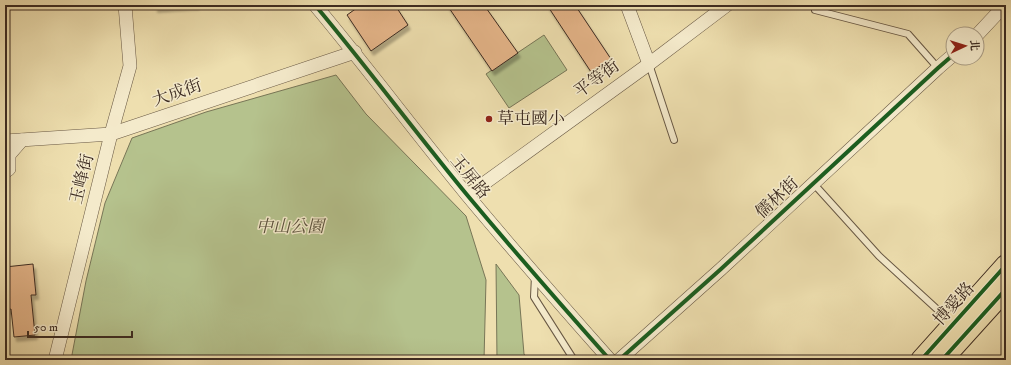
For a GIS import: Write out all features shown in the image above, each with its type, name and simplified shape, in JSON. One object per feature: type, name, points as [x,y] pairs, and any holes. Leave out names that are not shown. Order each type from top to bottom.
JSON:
[{"type":"main road","name":"博愛路","points":[[942,360],[958,330],[1006,265]]},
{"type":"main road","name":"博愛路","points":[[921,360],[1006,289]]},
{"type":"street","name":"玉峰街","points":[[55,360],[111,134],[130,66],[125,5]]},
{"type":"street","name":"玉屏路","points":[[315,5],[468,195],[610,360]]},
{"type":"street","points":[[627,5],[649,64]]},
{"type":"street","name":"平等街","points":[[468,195],[649,64],[727,5]]},
{"type":"street","points":[[985,26],[1005,5]]},
{"type":"street","name":"大成街","points":[[5,141],[111,134],[354,52]]},
{"type":"street","name":"儒林街","points":[[619,360],[721,269],[945,62]]},
{"type":"street","points":[[5,172],[10,169],[9,156],[22,140]]},
{"type":"lane","points":[[815,10],[908,34],[938,68]]},
{"type":"lane","points":[[649,64],[674,140]]},
{"type":"lane","points":[[813,183],[879,256],[958,330]]},
{"type":"lane","points":[[535,274],[534,297],[574,360]]},
{"type":"green space","points":[[544,35],[567,70],[509,108],[486,74]]},
{"type":"green space","name":"中山公園","points":[[336,75],[366,114],[466,216],[486,280],[484,360],[71,360],[86,281],[105,203],[132,138],[206,112]]},
{"type":"green space","points":[[496,264],[519,295],[524,354],[528,360],[497,360]]},
{"type":"building","points":[[155,5],[197,5],[155,8]]},
{"type":"building","points":[[361,5],[395,5],[408,25],[371,51],[347,15]]},
{"type":"building","points":[[447,5],[484,5],[518,53],[492,71]]},
{"type":"building","points":[[547,5],[575,5],[611,59],[591,72]]},
{"type":"building","points":[[33,264],[36,295],[31,295],[35,335],[14,337],[11,309],[5,310],[5,267]]},
{"type":"cycle path","points":[[315,5],[468,196],[610,360]]},
{"type":"cycle path","points":[[619,360],[721,269],[945,62]]},
{"type":"cycle path","points":[[921,360],[1006,265]]},
{"type":"cycle path","points":[[942,360],[1006,289]]},
{"type":"place","name":"草屯國小","points":[[489,119]]}]
